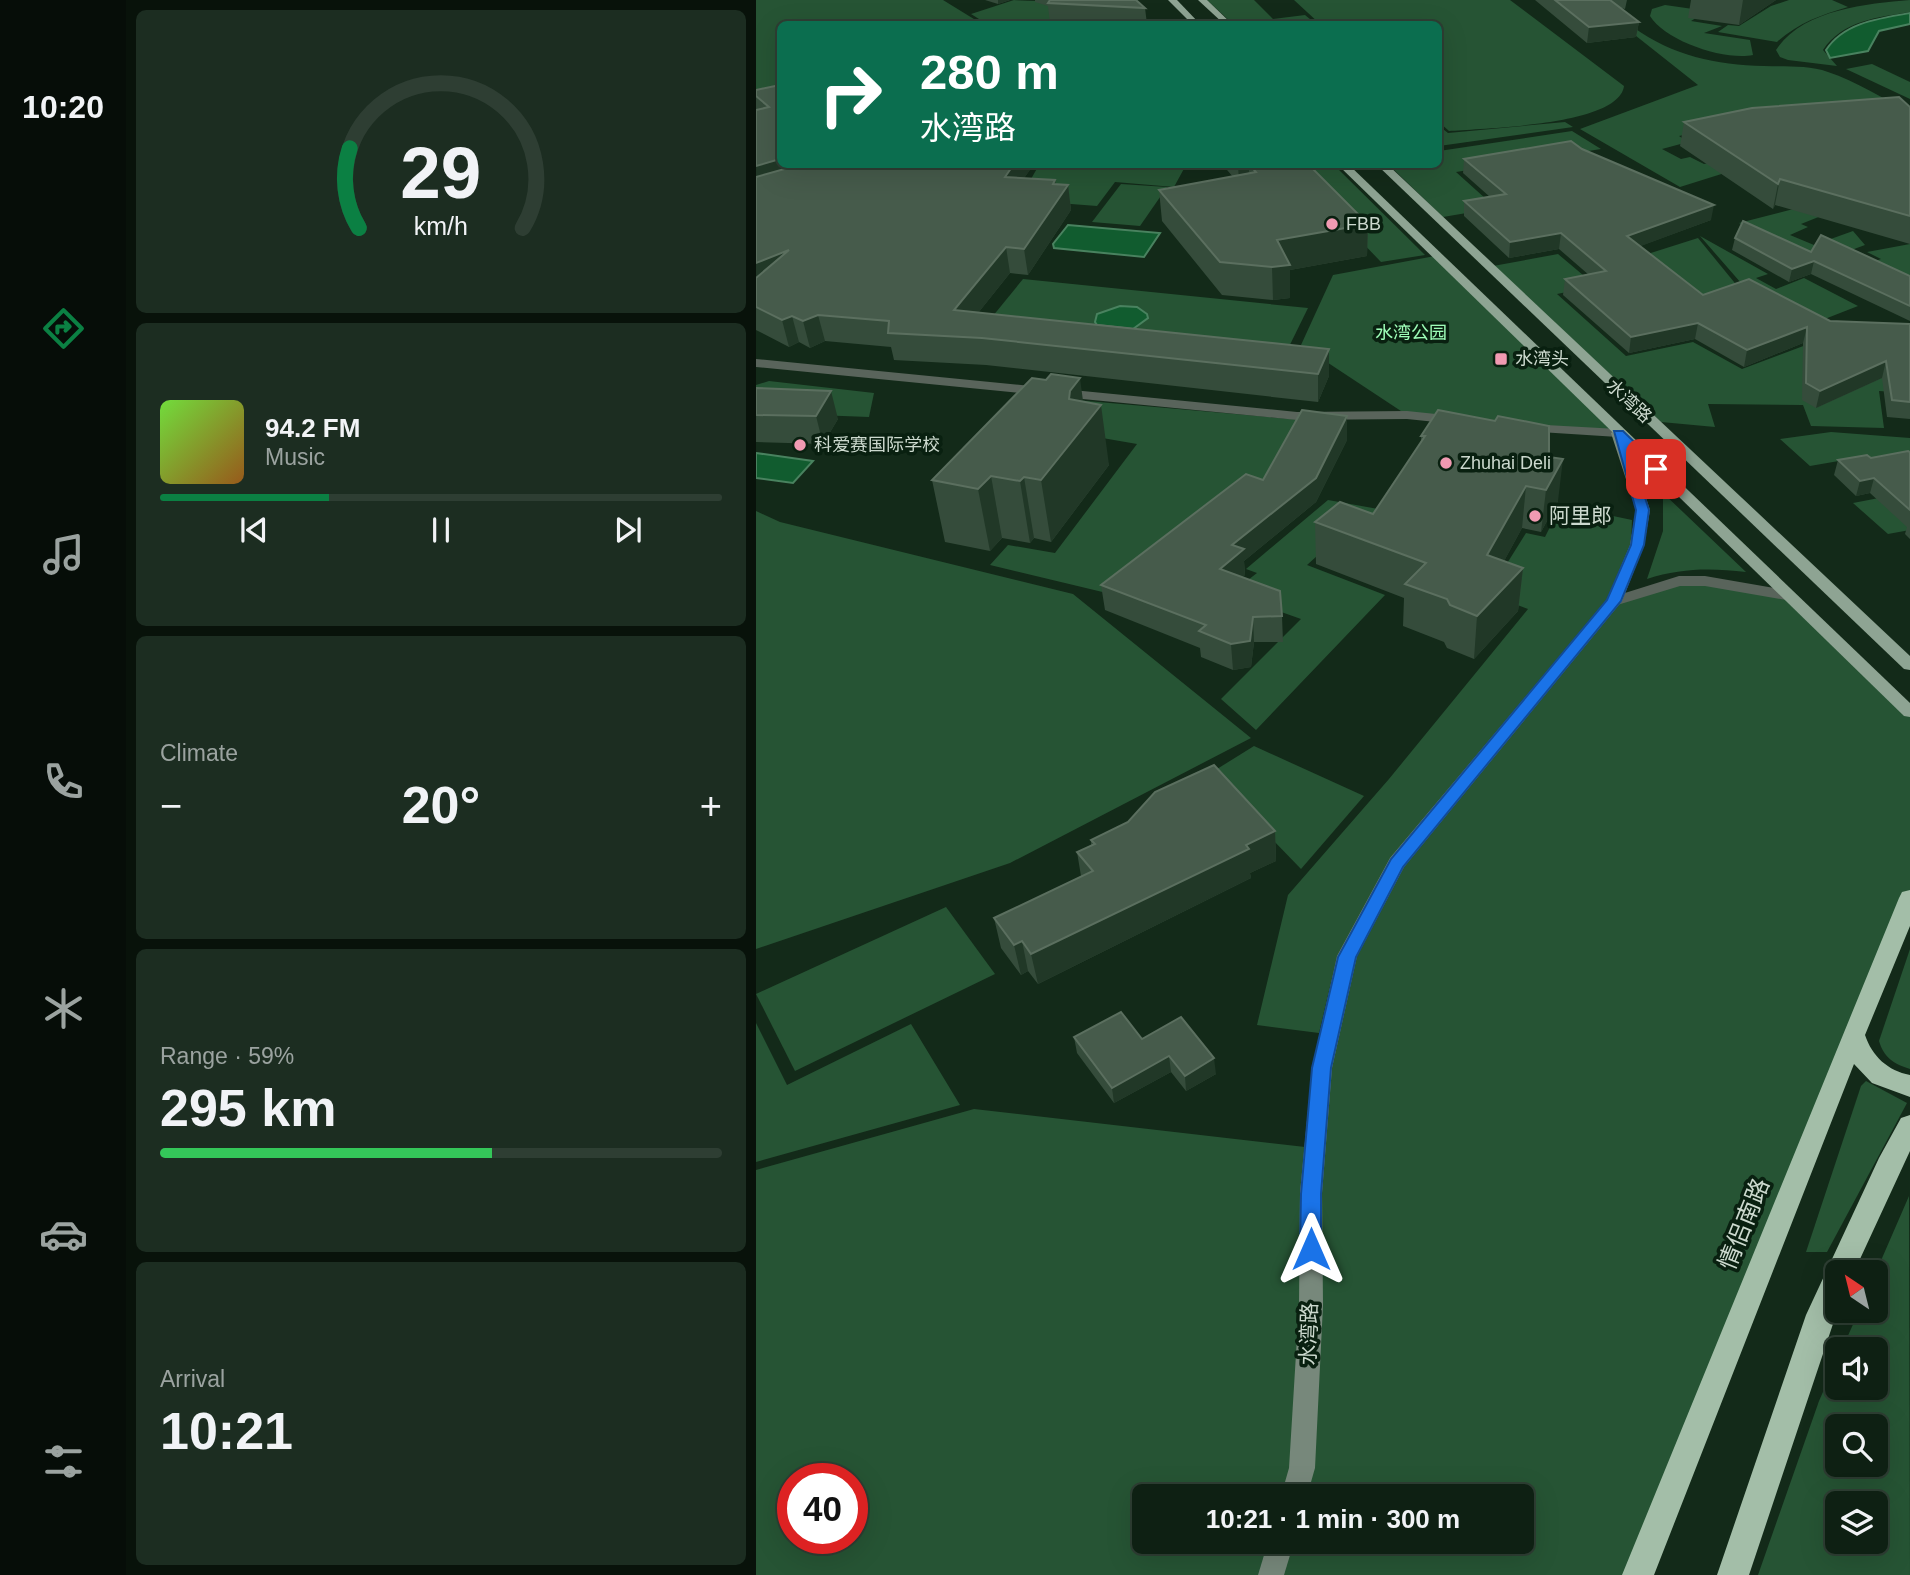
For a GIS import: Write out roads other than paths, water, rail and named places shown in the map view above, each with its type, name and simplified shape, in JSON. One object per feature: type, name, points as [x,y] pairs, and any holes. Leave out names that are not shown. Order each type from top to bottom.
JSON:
[{"type":"highway","name":"情侣南路","points":[[1639,1575],[1910,898]]},
{"type":"highway","points":[[1853,1035],[1857,1051],[1865,1062],[1879,1074],[1900,1085],[1910,1086]]},
{"type":"highway","points":[[1845,1260],[1888,1166],[1910,1126]]},
{"type":"highway","points":[[1733,1575],[1825,1305]]},
{"type":"main road","points":[[1172,0],[1193,21]]},
{"type":"main road","points":[[1202,0],[1225,21]]},
{"type":"main road","name":"水湾路","points":[[1346,168],[1910,712]]},
{"type":"main road","name":"水湾路","points":[[1385,168],[1910,665]]},
{"type":"street","points":[[756,363],[1297,416],[1407,415],[1475,422]]},
{"type":"street","points":[[1512,426],[1618,433]]},
{"type":"street","name":"水湾路","points":[[1298,1484],[1303,1468],[1311,1304],[1311,1194],[1322,1068],[1347,957],[1397,863],[1614,601],[1637,545],[1643,510],[1618,433]]},
{"type":"street","points":[[1614,601],[1679,581],[1705,581],[1786,595]]},
{"type":"street","points":[[1271,1575],[1277,1554]]},
{"type":"place","name":"FBB","points":[[1332,224]]},
{"type":"place","name":"水湾头","points":[[1501,359]]},
{"type":"place","name":"科爱赛国际学校","points":[[800,445]]},
{"type":"place","name":"Zhuhai Deli","points":[[1446,463]]},
{"type":"place","name":"阿里郎","points":[[1535,516]]},
{"type":"park label","name":"水湾公园","points":[[1411,333]]}]
